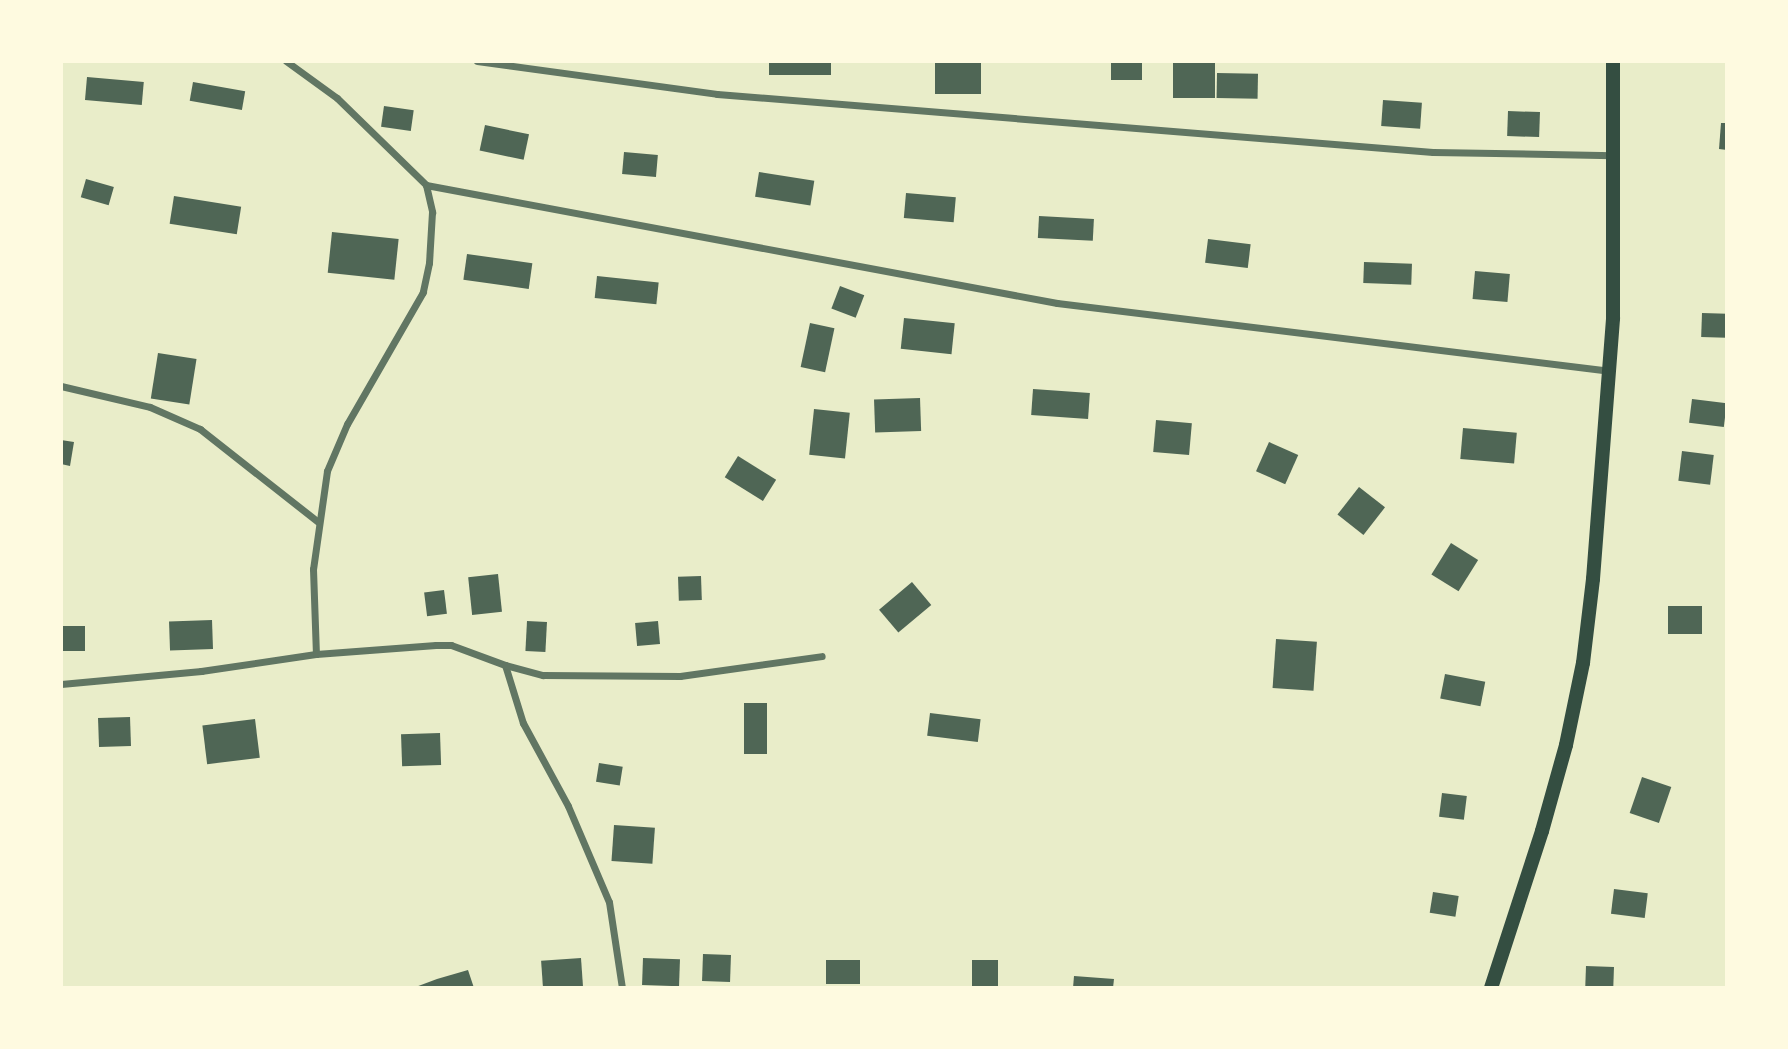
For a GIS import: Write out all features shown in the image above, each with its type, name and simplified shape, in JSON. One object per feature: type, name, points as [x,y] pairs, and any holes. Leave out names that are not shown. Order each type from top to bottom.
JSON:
[{"type":"main road","points":[[1491,988],[1542,831],[1566,745],[1583,663],[1611,370],[1613,61]]},
{"type":"street","points":[[286,61],[337,98],[426,185],[432,212],[432,231],[422,292],[347,424],[327,471],[313,569],[316,654]]},
{"type":"street","points":[[477,61],[717,94],[1433,152],[1614,155]]},
{"type":"street","points":[[426,185],[1057,303],[1611,370]]},
{"type":"street","points":[[61,386],[150,407],[200,429],[318,522]]},
{"type":"street","points":[[61,684],[201,671],[316,654],[451,645],[505,666],[543,676],[680,676],[822,656]]},
{"type":"street","points":[[505,666],[523,723],[568,806],[609,902],[622,988]]},
{"type":"building","points":[[769,61],[831,61],[831,75],[769,75]]},
{"type":"building","points":[[935,61],[981,61],[981,94],[935,94]]},
{"type":"building","points":[[1111,61],[1142,61],[1142,80],[1111,80]]},
{"type":"building","points":[[1173,61],[1215,61],[1215,98],[1173,98]]},
{"type":"building","points":[[1217,73],[1258,74],[1258,99],[1217,98]]},
{"type":"building","points":[[87,77],[144,82],[142,105],[85,100]]},
{"type":"building","points":[[193,82],[245,91],[242,110],[190,101]]},
{"type":"building","points":[[1383,100],[1422,103],[1420,129],[1381,126]]},
{"type":"building","points":[[384,106],[414,110],[411,131],[381,127]]},
{"type":"building","points":[[1508,111],[1540,112],[1539,137],[1507,136]]},
{"type":"building","points":[[1721,123],[1727,123],[1727,150],[1719,149]]},
{"type":"building","points":[[485,125],[529,134],[524,160],[480,150]]},
{"type":"building","points":[[624,152],[658,155],[656,177],[622,174]]},
{"type":"building","points":[[759,172],[814,181],[810,205],[755,197]]},
{"type":"building","points":[[86,179],[114,187],[109,205],[81,197]]},
{"type":"building","points":[[906,193],[956,197],[954,222],[904,218]]},
{"type":"building","points":[[174,196],[241,207],[237,234],[170,224]]},
{"type":"building","points":[[1039,216],[1094,219],[1093,241],[1038,238]]},
{"type":"building","points":[[332,232],[399,239],[394,280],[328,273]]},
{"type":"building","points":[[1208,239],[1251,244],[1248,268],[1205,263]]},
{"type":"building","points":[[467,254],[532,263],[529,289],[463,280]]},
{"type":"building","points":[[1364,262],[1412,264],[1411,285],[1363,283]]},
{"type":"building","points":[[1475,271],[1510,274],[1507,302],[1473,299]]},
{"type":"building","points":[[597,276],[659,282],[656,304],[595,298]]},
{"type":"building","points":[[840,286],[864,295],[856,318],[831,308]]},
{"type":"building","points":[[1702,313],[1727,314],[1726,338],[1701,337]]},
{"type":"building","points":[[904,318],[955,323],[951,354],[901,349]]},
{"type":"building","points":[[810,323],[834,328],[825,372],[801,367]]},
{"type":"building","points":[[158,353],[197,359],[189,405],[151,398]]},
{"type":"building","points":[[1033,389],[1090,393],[1088,419],[1031,415]]},
{"type":"building","points":[[920,398],[921,431],[875,433],[874,400]]},
{"type":"building","points":[[1692,399],[1727,403],[1724,427],[1689,423]]},
{"type":"building","points":[[814,409],[850,413],[845,459],[809,455]]},
{"type":"building","points":[[1156,420],[1192,423],[1189,455],[1153,452]]},
{"type":"building","points":[[1463,428],[1517,433],[1514,464],[1460,459]]},
{"type":"building","points":[[61,440],[74,442],[70,466],[61,464]]},
{"type":"building","points":[[1269,442],[1298,455],[1285,484],[1256,471]]},
{"type":"building","points":[[1682,451],[1714,455],[1710,485],[1678,481]]},
{"type":"building","points":[[738,456],[776,480],[763,501],[725,477]]},
{"type":"building","points":[[1359,487],[1385,507],[1363,535],[1337,515]]},
{"type":"building","points":[[1451,543],[1478,560],[1459,591],[1431,574]]},
{"type":"building","points":[[498,574],[502,612],[472,615],[468,577]]},
{"type":"building","points":[[701,576],[702,600],[679,601],[678,577]]},
{"type":"building","points":[[912,582],[931,605],[898,633],[879,610]]},
{"type":"building","points":[[444,590],[447,614],[427,616],[424,592]]},
{"type":"building","points":[[1668,606],[1702,606],[1702,634],[1668,634]]},
{"type":"building","points":[[212,620],[213,649],[170,650],[169,622]]},
{"type":"building","points":[[527,621],[547,622],[545,652],[525,651]]},
{"type":"building","points":[[658,621],[660,644],[637,646],[635,623]]},
{"type":"building","points":[[61,626],[85,626],[85,651],[61,651]]},
{"type":"building","points":[[1276,639],[1317,642],[1313,691],[1273,688]]},
{"type":"building","points":[[1445,674],[1485,682],[1480,706],[1440,699]]},
{"type":"building","points":[[744,703],[767,703],[767,754],[744,754]]},
{"type":"building","points":[[930,713],[981,719],[978,742],[927,736]]},
{"type":"building","points":[[130,717],[131,746],[99,747],[98,718]]},
{"type":"building","points":[[255,719],[260,758],[207,764],[202,725]]},
{"type":"building","points":[[440,733],[441,765],[402,766],[401,734]]},
{"type":"building","points":[[599,763],[623,767],[620,786],[596,782]]},
{"type":"building","points":[[1642,777],[1671,787],[1659,823],[1630,813]]},
{"type":"building","points":[[1442,793],[1467,796],[1464,820],[1439,817]]},
{"type":"building","points":[[614,825],[655,828],[652,864],[611,861]]},
{"type":"building","points":[[1614,889],[1648,893],[1645,918],[1611,914]]},
{"type":"building","points":[[1433,892],[1459,896],[1455,917],[1430,913]]},
{"type":"building","points":[[703,954],[731,955],[730,982],[702,981]]},
{"type":"building","points":[[581,958],[583,986],[543,988],[541,961]]},
{"type":"building","points":[[643,958],[680,959],[679,986],[642,985]]},
{"type":"building","points":[[826,960],[860,960],[860,984],[826,984]]},
{"type":"building","points":[[972,960],[998,960],[998,988],[972,988]]},
{"type":"building","points":[[1586,966],[1614,967],[1613,988],[1585,988]]},
{"type":"building","points":[[468,970],[474,988],[413,988],[437,979]]},
{"type":"building","points":[[1074,976],[1114,979],[1113,988],[1073,988]]}]
